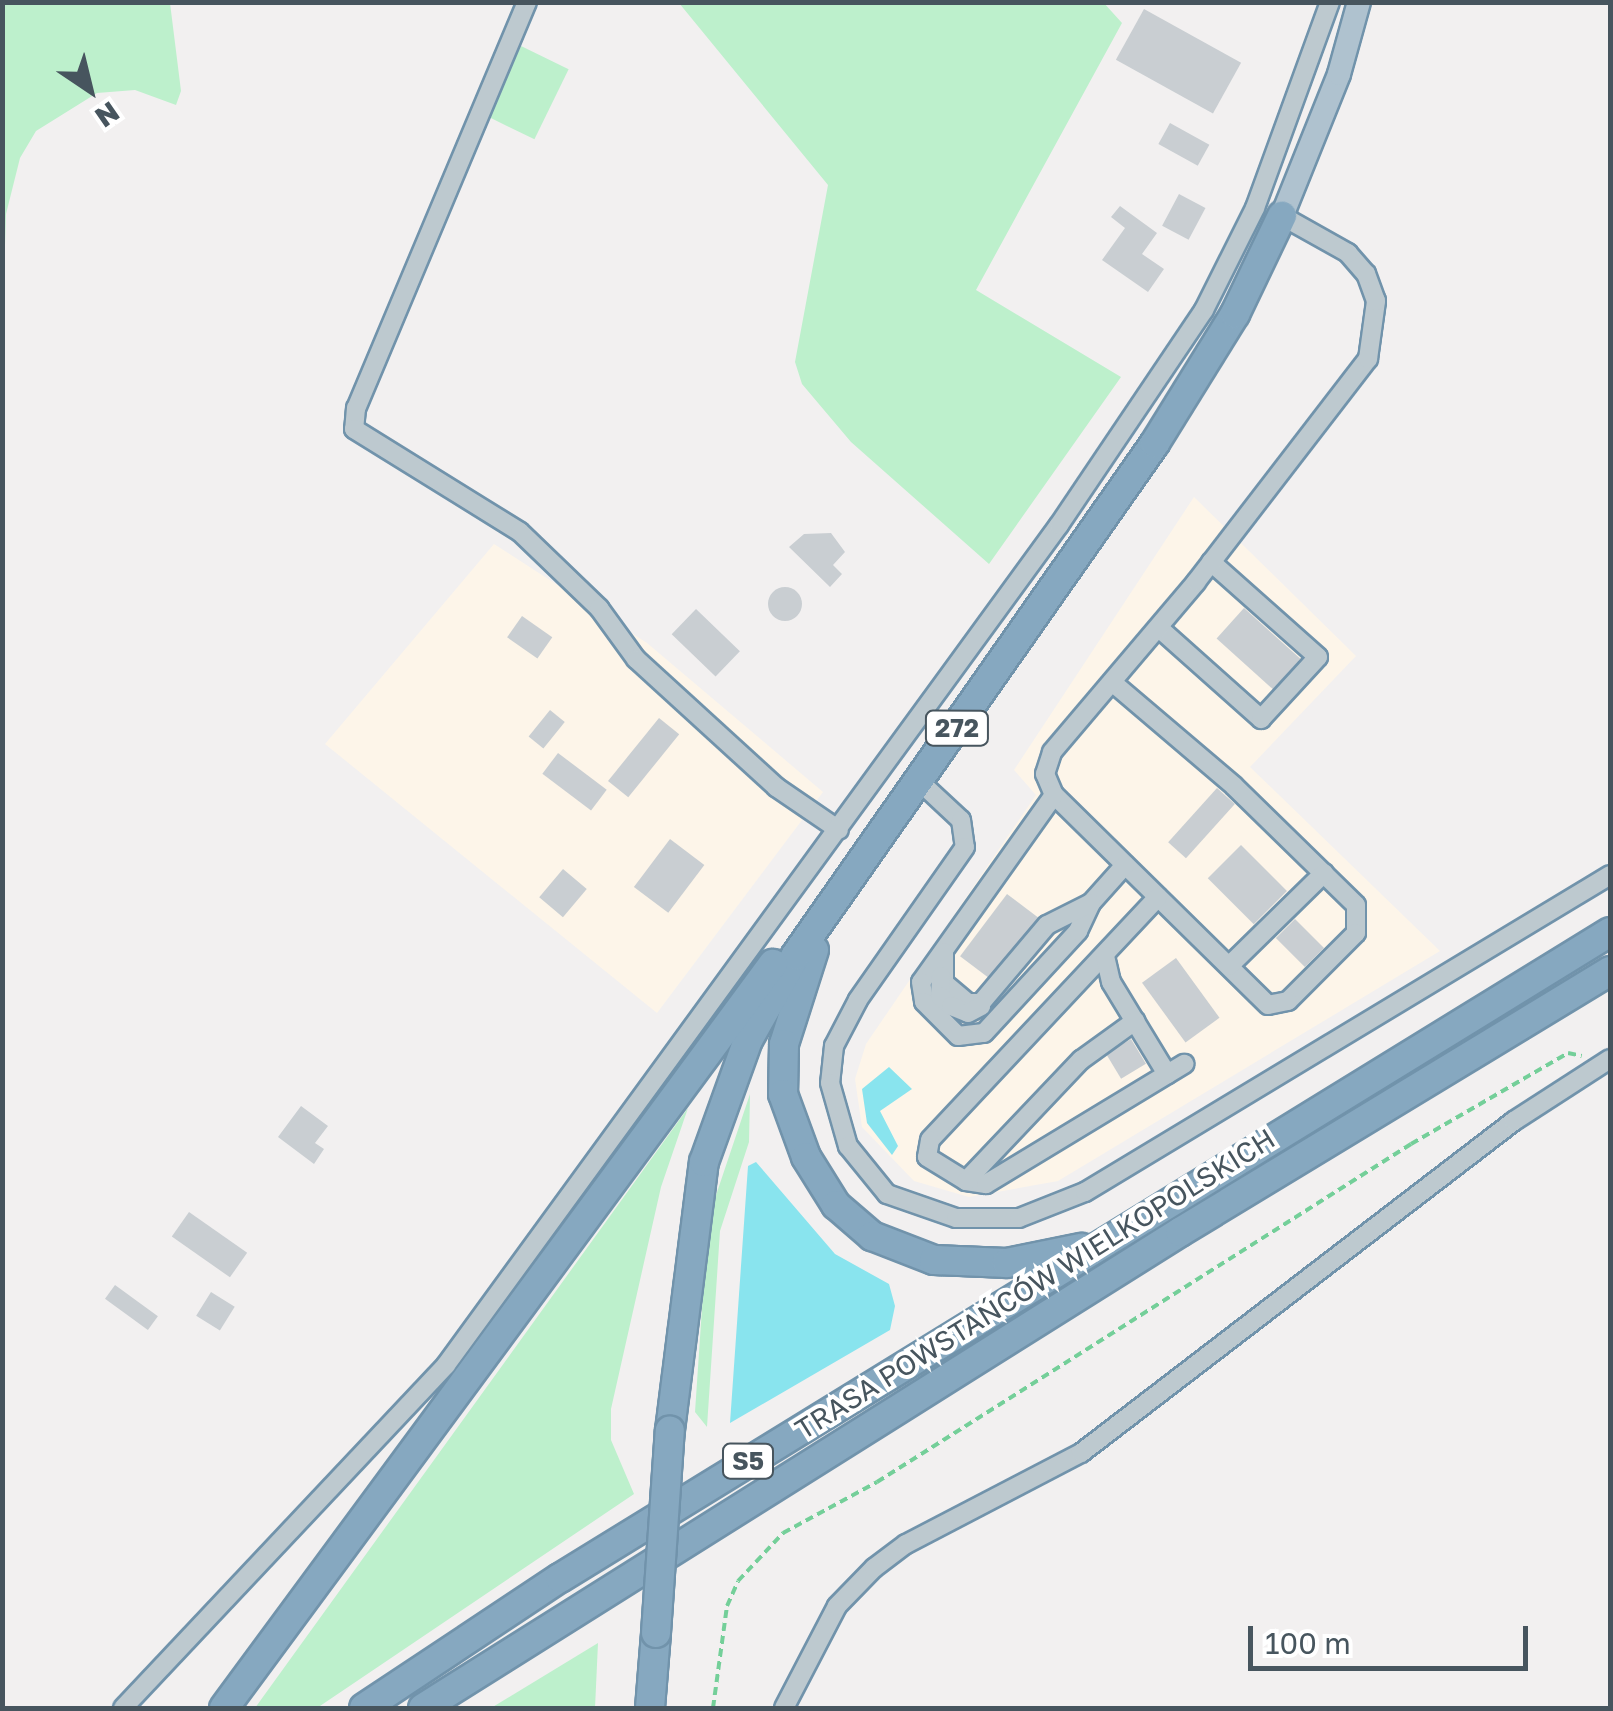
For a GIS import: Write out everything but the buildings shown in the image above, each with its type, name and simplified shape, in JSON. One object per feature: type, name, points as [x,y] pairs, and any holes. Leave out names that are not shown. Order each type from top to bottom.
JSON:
[{"type":"highway","name":"272","points":[[828,911],[1155,443],[1235,314],[1282,216]]},
{"type":"highway","points":[[828,911],[784,1044],[784,1094],[790,1124],[819,1184],[853,1222],[901,1251],[969,1264],[1074,1251],[1137,1222]]},
{"type":"highway","points":[[650,1708],[670,1430],[704,1162],[748,1040],[828,911]]},
{"type":"highway","points":[[224,1708],[788,945],[828,911]]},
{"type":"highway","name":"TRASA POWSTAŃCÓW WIELKOPOLSKICH","points":[[364,1708],[545,1587],[1610,932]]},
{"type":"highway","name":"TRASA POWSTAŃCÓW WIELKOPOLSKICH","points":[[423,1708],[1180,1232],[1610,971]]},
{"type":"main road","name":"272","points":[[1282,216],[1339,74],[1359,2]]},
{"type":"street","points":[[527,2],[356,408],[354,429],[365,442],[520,532],[599,608],[650,672],[776,787],[839,830]]},
{"type":"street","points":[[123,1708],[436,1376],[839,830],[1188,337],[1255,208],[1330,2]]},
{"type":"street","points":[[1112,682],[1356,905],[1361,924],[1327,964],[1278,1006],[1228,966],[1054,795],[1045,774],[1052,752],[1112,682],[1159,628],[1368,359],[1376,330],[1376,301],[1366,274],[1348,253],[1282,216]]},
{"type":"street","points":[[1159,628],[1262,719],[1318,657],[1211,562]]},
{"type":"street","points":[[919,781],[961,820],[965,848],[858,1000],[834,1046],[830,1082],[848,1146],[887,1194],[956,1218],[1019,1218],[1085,1192],[1610,875]]},
{"type":"street","points":[[1054,795],[924,974],[921,995],[958,1036],[972,1038],[1078,931],[1091,903],[1125,864]]},
{"type":"street","points":[[1228,966],[1324,873]]},
{"type":"street","points":[[1158,897],[930,1140],[930,1162],[966,1181],[995,1180],[1184,1064]]},
{"type":"street","points":[[944,947],[940,996],[960,1012],[992,996],[1046,925],[1091,903]]},
{"type":"street","points":[[1105,956],[1135,1021],[1167,1074]]},
{"type":"street","points":[[966,1181],[1081,1060],[1135,1021]]},
{"type":"street","points":[[784,1708],[836,1606],[874,1568],[906,1544],[1080,1453],[1514,1121],[1608,1060]]},
{"type":"path","points":[[713,1708],[727,1606],[738,1581],[783,1532],[877,1482],[1411,1144],[1552,1062],[1568,1053],[1608,1060]]},
{"type":"shaded area","points":[[1194,497],[1356,656],[1250,767],[1440,951],[1058,1181],[969,1197],[914,1181],[862,1127],[855,1079],[866,1044],[1036,795],[1014,770]]},
{"type":"shaded area","points":[[494,544],[647,643],[823,792],[657,1013],[325,744]]},
{"type":"green space","points":[[3,2],[170,3],[181,91],[176,105],[135,90],[97,93],[36,131],[20,158],[6,214],[3,308]]},
{"type":"green space","points":[[1103,2],[1122,23],[976,290],[1121,377],[989,564],[851,442],[802,384],[795,362],[828,185],[679,3]]},
{"type":"green space","points":[[521,46],[569,69],[534,139],[487,116]]},
{"type":"green space","points":[[750,1094],[749,1142],[720,1231],[707,1427],[695,1412],[708,1219]]},
{"type":"green space","points":[[688,1108],[661,1187],[611,1409],[611,1440],[634,1494],[317,1708],[255,1708]]},
{"type":"green space","points":[[598,1643],[595,1708],[491,1708]]},
{"type":"water","points":[[889,1067],[912,1089],[880,1111],[898,1146],[892,1155],[867,1123],[862,1089]]},
{"type":"water","points":[[756,1162],[835,1254],[889,1284],[895,1306],[890,1330],[730,1423],[748,1166]]}]
